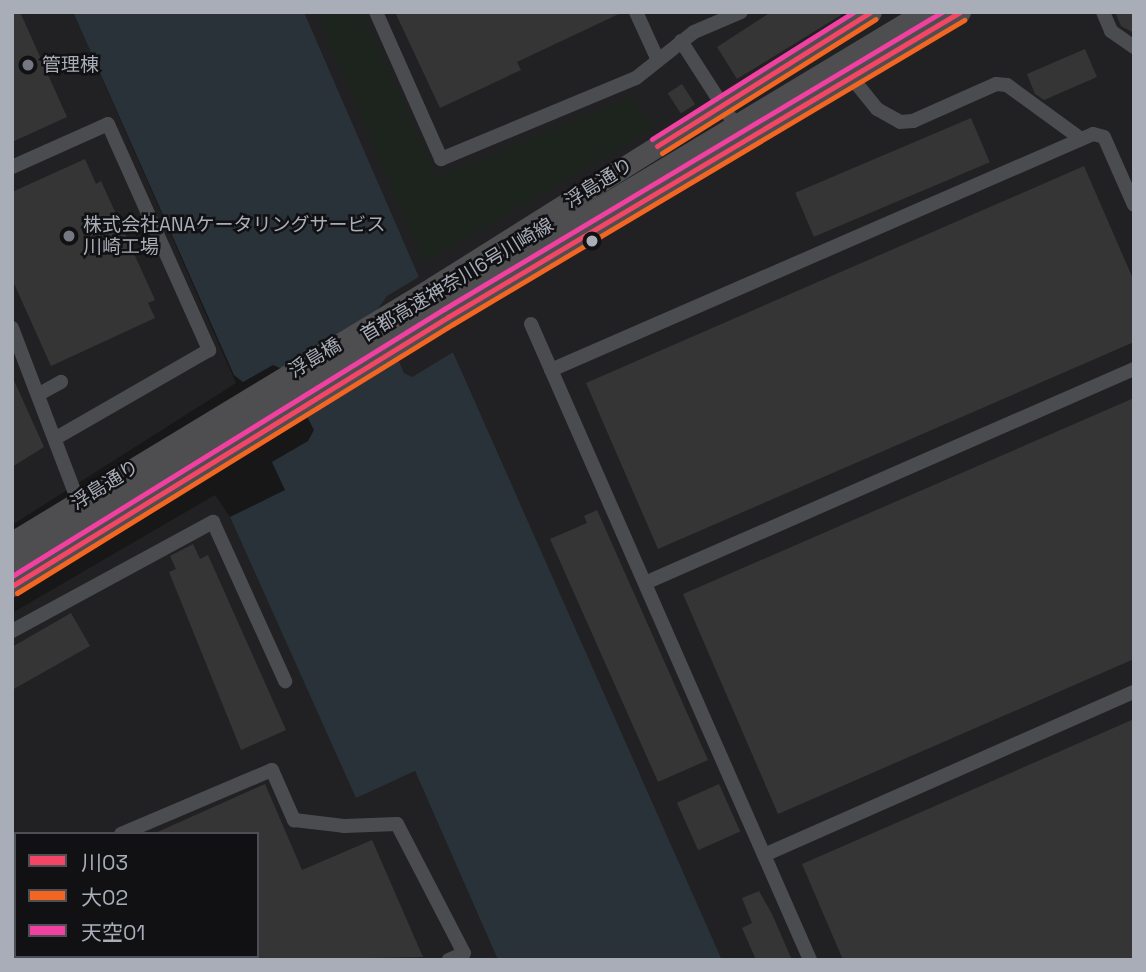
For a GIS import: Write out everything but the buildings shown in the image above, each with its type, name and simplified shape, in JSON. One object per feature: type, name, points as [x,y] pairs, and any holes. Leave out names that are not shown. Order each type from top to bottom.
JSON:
[{"type":"highway","name":"浮島通り","points":[[433,287],[871,12]]},
{"type":"highway","name":"首都高速神奈川6号川崎線","points":[[12,547],[902,12]]},
{"type":"highway","name":"首都高速神奈川6号川崎線","points":[[12,562],[924,12]]},
{"type":"highway","name":"浮島通り","points":[[447,317],[960,12]]},
{"type":"highway","name":"浮島橋","points":[[233,406],[433,287]]},
{"type":"highway","name":"浮島橋","points":[[247,440],[447,317]]},
{"type":"highway","name":"浮島通り","points":[[12,542],[233,406]]},
{"type":"highway","name":"浮島通り","points":[[12,586],[247,440]]},
{"type":"lane","points":[[376,12],[441,159],[636,78],[657,58],[681,41],[741,12]]},
{"type":"lane","points":[[636,12],[657,58]]},
{"type":"lane","points":[[1103,12],[1111,31],[1134,47]]},
{"type":"lane","points":[[681,41],[745,141]]},
{"type":"lane","points":[[852,78],[877,108],[900,121],[913,121],[996,84],[1007,85],[1081,139]]},
{"type":"lane","points":[[12,167],[108,124],[209,350],[57,439]]},
{"type":"lane","points":[[551,370],[1093,134],[1104,137],[1134,205]]},
{"type":"lane","points":[[531,324],[810,960]]},
{"type":"lane","points":[[12,328],[41,393],[77,502],[97,534]]},
{"type":"lane","points":[[645,583],[1134,369]]},
{"type":"lane","points":[[41,393],[61,382]]},
{"type":"lane","points":[[12,631],[213,522],[285,681]]},
{"type":"lane","points":[[764,855],[1134,692]]},
{"type":"lane","points":[[126,832],[272,771],[293,820],[344,825],[397,824],[465,956],[449,960]]},
{"type":"shaded area","points":[[12,12],[73,12],[236,383],[12,525]]},
{"type":"shaded area","points":[[73,12],[304,12],[419,277],[387,296],[377,310],[404,373],[412,377],[453,352],[722,960],[498,960],[415,771],[356,798],[230,517],[285,490],[272,462],[308,441],[314,430],[282,369],[273,365],[243,382],[234,375]]},
{"type":"shaded area","points":[[304,12],[1134,12],[1134,960],[722,960],[453,352],[412,377],[404,373],[377,310],[386,296],[419,277]]},
{"type":"shaded area","points":[[316,12],[363,12],[437,177],[632,97],[655,128],[424,263]]},
{"type":"shaded area","points":[[215,495],[230,517],[356,797],[415,771],[498,960],[12,960],[12,613]]},
{"type":"transit line","name":"天空01","points":[[652,139],[854,12]]},
{"type":"transit line","name":"川03","points":[[657,146],[871,12]]},
{"type":"transit line","name":"天空01","points":[[12,576],[444,309],[942,12]]},
{"type":"transit line","name":"川03","points":[[12,586],[448,317],[960,12]]},
{"type":"transit line","name":"大02","points":[[662,153],[876,19]]},
{"type":"transit line","name":"大02","points":[[17,593],[453,324],[964,20]]},
{"type":"place","name":"管理棟","points":[[28,65]]},
{"type":"place","name":"株式会社ANAケータリングサービス 川崎工場","points":[[69,236]]}]
